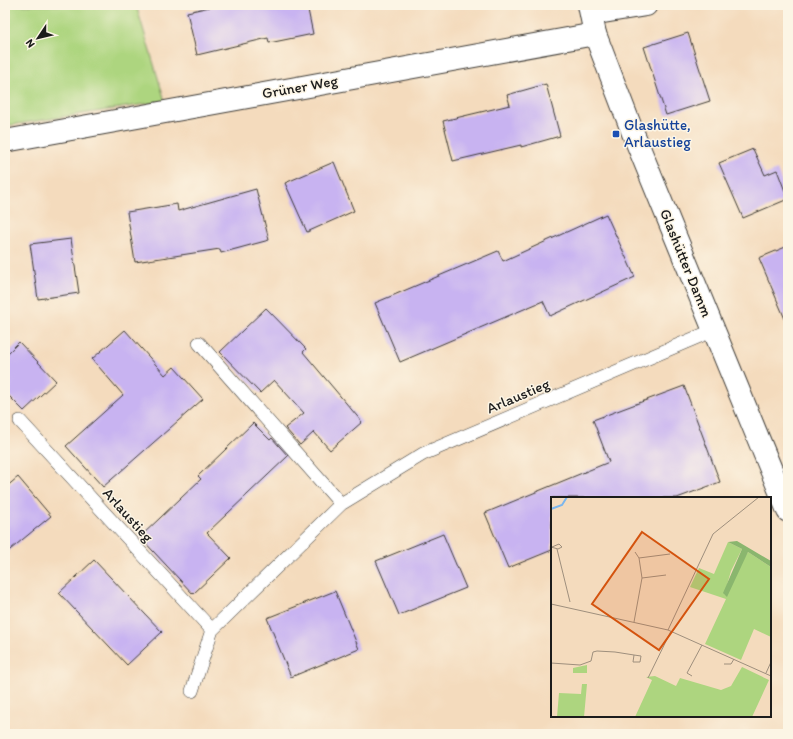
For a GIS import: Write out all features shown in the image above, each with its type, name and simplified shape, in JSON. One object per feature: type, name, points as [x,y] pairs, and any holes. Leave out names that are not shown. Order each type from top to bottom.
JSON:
[{"type":"street","points":[[592,18],[646,5]]},
{"type":"street","name":"Grüner Weg","points":[[5,141],[592,18]]},
{"type":"street","name":"Glashütter Damm","points":[[592,18],[633,133],[788,511]]},
{"type":"lane","name":"Arlaustieg","points":[[192,692],[212,630],[341,504],[423,454],[714,330]]},
{"type":"lane","points":[[199,343],[341,504]]},
{"type":"lane","name":"Arlaustieg","points":[[20,421],[212,630]]},
{"type":"green space","points":[[5,5],[136,5],[165,101],[5,126]]},
{"type":"building","points":[[219,5],[307,5],[313,34],[269,43],[268,38],[197,55],[187,12]]},
{"type":"building","points":[[688,33],[710,101],[666,115],[644,47]]},
{"type":"building","points":[[546,84],[560,136],[521,147],[521,145],[453,161],[443,121],[510,105],[507,95]]},
{"type":"building","points":[[753,149],[765,175],[777,170],[788,199],[743,218],[719,163]]},
{"type":"building","points":[[334,162],[354,211],[307,232],[285,183]]},
{"type":"building","points":[[256,189],[269,240],[221,253],[220,249],[135,262],[127,212],[177,204],[178,211]]},
{"type":"building","points":[[606,214],[635,277],[550,316],[543,301],[400,362],[375,303],[498,251],[503,261]]},
{"type":"building","points":[[71,239],[79,293],[38,299],[30,244]]},
{"type":"building","points":[[788,246],[788,326],[759,258]]},
{"type":"building","points":[[266,308],[306,349],[303,352],[362,422],[330,450],[314,432],[300,445],[285,428],[304,413],[274,380],[260,393],[220,352]]},
{"type":"building","points":[[125,330],[165,375],[174,367],[203,399],[103,487],[66,446],[123,395],[92,359]]},
{"type":"building","points":[[19,342],[56,381],[24,411],[5,392],[5,356]]},
{"type":"building","points":[[684,386],[720,482],[680,497],[551,497],[551,550],[508,568],[485,513],[609,462],[593,420]]},
{"type":"building","points":[[253,423],[270,440],[272,438],[288,456],[207,533],[231,558],[193,594],[140,537],[201,479],[198,476]]},
{"type":"building","points":[[18,477],[51,516],[5,554],[5,488]]},
{"type":"building","points":[[443,534],[466,588],[399,615],[376,561]]},
{"type":"building","points":[[94,560],[162,632],[127,665],[59,593]]},
{"type":"building","points":[[335,591],[359,649],[291,677],[267,618]]},
{"type":"place","name":"Glashütte, Arlaustieg","points":[[616,134]]}]
